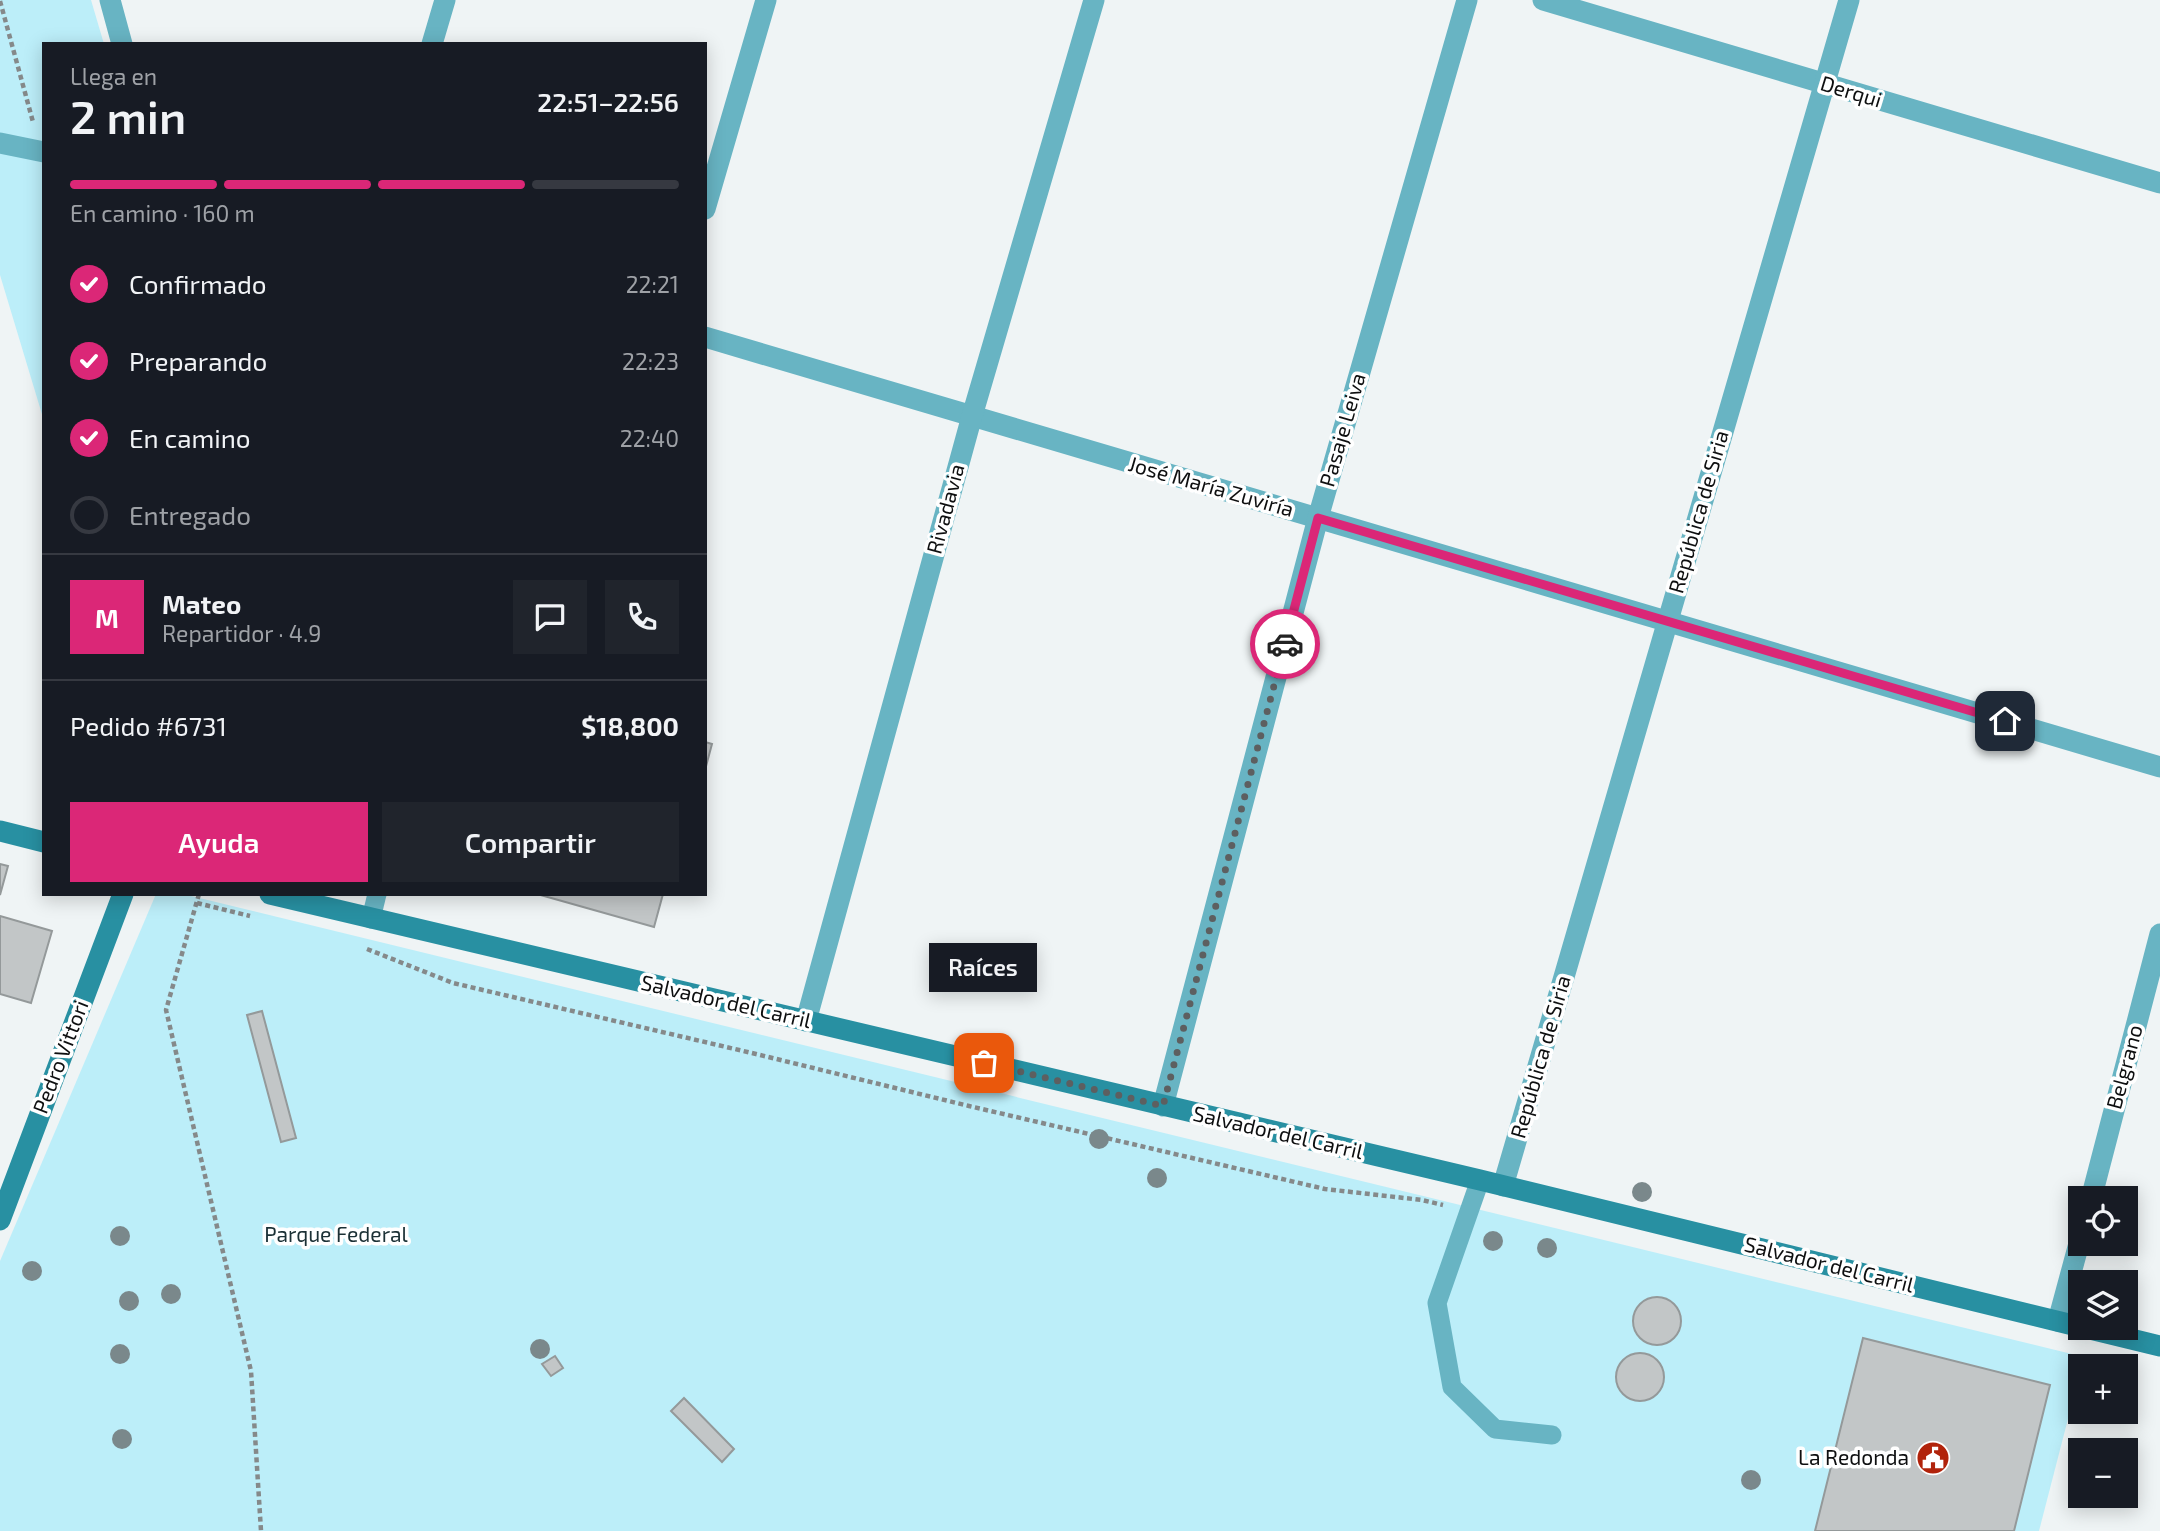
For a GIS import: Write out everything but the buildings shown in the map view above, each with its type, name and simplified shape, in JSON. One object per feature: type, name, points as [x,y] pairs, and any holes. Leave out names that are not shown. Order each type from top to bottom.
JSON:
[{"type":"main road","points":[[0,831],[42,842]]},
{"type":"main road","name":"Pedro Vittori","points":[[0,1220],[122,896]]},
{"type":"main road","name":"Salvador del Carril","points":[[278,896],[1480,1180],[2068,1324]]},
{"type":"main road","points":[[2135,1340],[2160,1346]]},
{"type":"street","points":[[110,0],[121,42]]},
{"type":"street","points":[[433,42],[445,0]]},
{"type":"street","points":[[707,202],[766,0]]},
{"type":"street","name":"Rivadavia","points":[[806,1021],[972,416],[1094,0]]},
{"type":"street","name":"Pasaje Leiva","points":[[1163,1106],[1318,518],[1467,0]]},
{"type":"street","name":"Derqui","points":[[1543,0],[2160,183]]},
{"type":"street","name":"República de Siria","points":[[1503,1186],[1849,0]]},
{"type":"street","points":[[0,143],[42,152]]},
{"type":"street","name":"José María Zuviría","points":[[707,338],[2160,767]]},
{"type":"street","name":"Belgrano","points":[[2094,1186],[2160,934]]},
{"type":"street","points":[[2058,1321],[2076,1256]]},
{"type":"lane","points":[[371,919],[377,896]]},
{"type":"lane","points":[[1480,1180],[1437,1303],[1452,1387],[1495,1429],[1552,1435]]},
{"type":"path","points":[[0,1],[42,148]]},
{"type":"path","points":[[199,896],[166,1010],[251,1371],[261,1531]]},
{"type":"path","points":[[197,903],[251,917]]},
{"type":"path","points":[[365,948],[453,983],[969,1106],[1325,1189],[1422,1200],[1470,1211]]},
{"type":"green space","points":[[0,0],[91,0],[103,42],[42,42],[42,414],[0,275]]},
{"type":"green space","name":"Parque Federal","points":[[155,896],[191,896],[2072,1354],[2068,1354],[2068,1419],[2039,1531],[0,1531],[0,1261]]},
{"type":"way so far","points":[[984,1063],[1163,1106],[1285,644]]},
{"type":"place","name":"Raíces","points":[[984,1063]]},
{"type":"place","name":"La Redonda","points":[[1933,1458]]},
{"type":"route","points":[[1285,644],[1318,518],[2005,721]]}]
